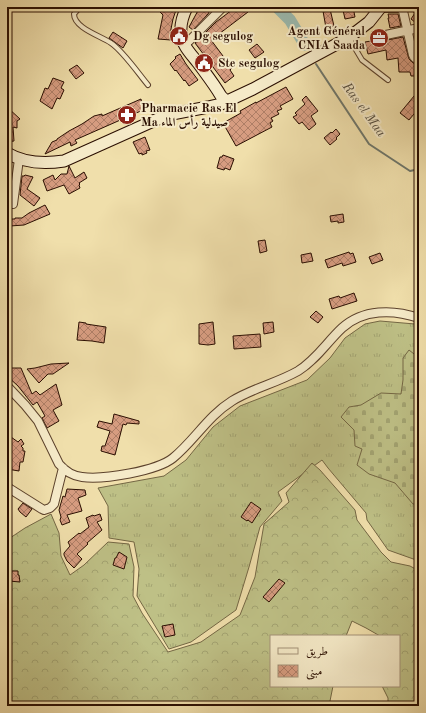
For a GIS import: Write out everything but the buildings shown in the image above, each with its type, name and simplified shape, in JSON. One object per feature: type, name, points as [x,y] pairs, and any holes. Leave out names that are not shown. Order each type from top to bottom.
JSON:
[{"type":"street","points":[[187,7],[181,24],[182,40],[227,102]]},
{"type":"street","points":[[185,45],[223,7]]},
{"type":"street","points":[[7,153],[19,159],[40,163],[64,161],[160,118],[227,102],[349,38],[361,30],[380,8],[402,9],[405,14],[414,58],[419,60]]},
{"type":"street","points":[[381,36],[419,28]]},
{"type":"street","points":[[13,204],[19,159]]},
{"type":"street","points":[[7,386],[38,421],[59,464],[63,468],[72,474],[81,477],[98,478],[113,476],[144,470],[172,459],[216,414],[231,401],[299,370],[312,360],[342,328],[357,318],[382,312],[399,312],[419,318]]},
{"type":"street","points":[[7,487],[38,507],[47,510],[54,504],[63,468]]},
{"type":"lane","points":[[80,7],[74,14],[75,20],[96,36],[111,43],[119,50],[148,85]]},
{"type":"lane","points":[[349,38],[362,60],[388,80]]},
{"type":"green space","points":[[380,321],[415,324],[419,328],[419,561],[388,550],[367,520],[366,513],[322,460],[278,492],[282,501],[260,527],[236,610],[191,642],[169,649],[137,596],[139,569],[134,542],[109,538],[108,506],[98,488],[164,476],[186,460],[213,427],[240,406],[307,380],[330,358],[345,338],[365,324]]},
{"type":"green space","points":[[409,350],[414,354],[419,355],[419,504],[413,504],[395,483],[369,474],[357,465],[362,449],[355,446],[354,430],[341,417],[349,407],[361,405],[381,393],[401,394],[403,380],[403,358]]},
{"type":"green space","points":[[312,463],[355,510],[357,520],[381,552],[391,562],[410,566],[419,571],[419,703],[411,706],[388,706],[388,698],[382,687],[400,687],[400,635],[378,635],[352,621],[346,635],[270,635],[270,687],[333,687],[329,706],[7,706],[7,540],[51,514],[59,533],[61,556],[70,575],[84,565],[108,542],[129,544],[134,567],[133,596],[142,613],[168,652],[201,642],[240,615],[255,577],[264,524],[289,502],[286,493]]},
{"type":"waterway","name":"Ras el Maa","points":[[277,7],[290,20],[305,45]]},
{"type":"waterway","name":"Ras el Maa","points":[[316,64],[369,144],[410,171],[419,169]]},
{"type":"place","name":"Dg segulog","points":[[179,36]]},
{"type":"place","name":"Agent Général CNIA Saada","points":[[379,38]]},
{"type":"place","name":"Ste segulog","points":[[204,63]]},
{"type":"place","name":"Pharmacie Ras El Ma صيدلية رأس الماء","points":[[127,115]]}]
